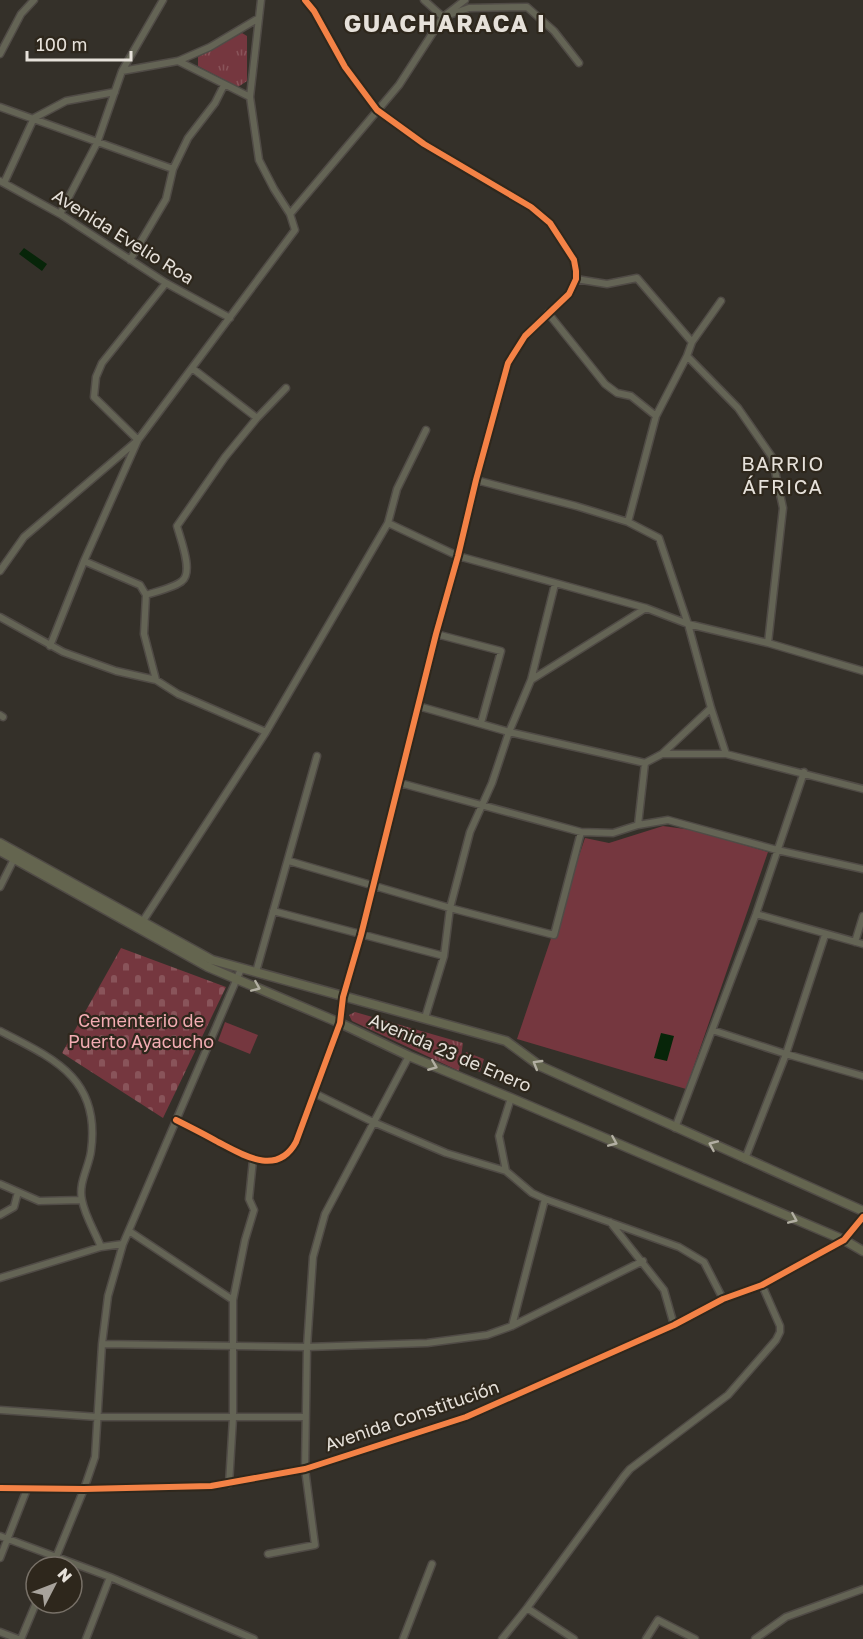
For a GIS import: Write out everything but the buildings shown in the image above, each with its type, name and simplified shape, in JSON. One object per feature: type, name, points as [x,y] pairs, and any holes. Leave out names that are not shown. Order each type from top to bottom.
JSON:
[{"type":"main road","name":"Avenida 23 de Enero","points":[[0,843],[208,967],[340,1023],[409,1056],[843,1240],[863,1251]]},
{"type":"main road","name":"Avenida 23 de Enero","points":[[0,851],[140,926],[212,960],[506,1041],[540,1066],[863,1211]]},
{"type":"street","points":[[0,54],[3,42],[21,14],[34,0]]},
{"type":"street","points":[[60,214],[97,143],[122,71],[163,0]]},
{"type":"street","points":[[0,571],[24,537],[138,440],[295,230],[290,214],[259,160],[250,97],[261,0]]},
{"type":"street","points":[[176,1120],[253,1160],[278,1160],[291,1151],[340,1023],[343,997],[361,935],[436,633],[508,363],[525,336],[569,294],[576,279],[574,260],[550,223],[531,207],[424,144],[377,110],[345,67],[314,11],[305,0]]},
{"type":"street","points":[[424,0],[443,17]]},
{"type":"street","points":[[290,214],[399,85],[443,17],[465,0]]},
{"type":"street","points":[[443,17],[469,8],[526,7],[554,31],[579,63]]},
{"type":"street","points":[[122,71],[178,61],[210,47],[259,18]]},
{"type":"street","points":[[178,61],[250,97]]},
{"type":"street","points":[[130,260],[166,199],[173,169],[188,138],[215,104],[224,85]]},
{"type":"street","points":[[2,182],[34,118],[66,100],[115,92]]},
{"type":"street","points":[[0,107],[173,169]]},
{"type":"street","name":"Avenida Evelio Roa","points":[[2,182],[60,214],[166,283],[230,318]]},
{"type":"street","points":[[576,279],[607,285],[637,278],[692,342]]},
{"type":"street","points":[[138,440],[94,397],[94,389],[102,363],[166,283]]},
{"type":"street","points":[[628,522],[656,416],[692,342],[721,301]]},
{"type":"street","points":[[548,313],[605,384],[617,393],[631,396],[656,416]]},
{"type":"street","points":[[687,356],[738,408],[771,457],[783,508],[768,643]]},
{"type":"street","points":[[192,368],[257,418]]},
{"type":"street","points":[[146,595],[182,581],[187,573],[186,558],[177,526],[225,457],[257,418],[286,388]]},
{"type":"street","points":[[140,926],[266,732],[388,523],[397,489],[426,430]]},
{"type":"street","points":[[51,646],[84,561],[138,440]]},
{"type":"street","points":[[476,480],[628,522],[658,538],[688,624],[726,754]]},
{"type":"street","points":[[388,523],[458,556],[646,609],[688,624],[768,643],[863,671]]},
{"type":"street","points":[[84,561],[140,585],[146,595],[144,634],[156,680]]},
{"type":"street","points":[[425,1018],[444,956],[450,908],[470,832],[483,807],[509,732],[531,680],[555,584]]},
{"type":"street","points":[[531,680],[646,609]]},
{"type":"street","points":[[0,617],[63,652],[116,671],[156,680],[178,694],[266,732]]},
{"type":"street","points":[[436,633],[501,651],[482,723]]},
{"type":"street","points":[[418,706],[509,732],[645,763],[662,754],[711,708]]},
{"type":"street","points":[[662,754],[726,754],[804,772],[863,789]]},
{"type":"street","points":[[256,972],[317,756]]},
{"type":"street","points":[[638,825],[645,763]]},
{"type":"street","points":[[675,1128],[756,914],[804,772]]},
{"type":"street","points":[[400,783],[581,832],[613,833],[638,825],[668,820],[777,850],[863,869]]},
{"type":"street","points":[[289,861],[450,908],[554,935],[581,832]]},
{"type":"street","points":[[0,887],[14,859]]},
{"type":"street","points":[[273,911],[444,956]]},
{"type":"street","points":[[756,914],[863,944]]},
{"type":"street","points":[[855,942],[863,916]]},
{"type":"street","points":[[745,1159],[786,1054],[825,935]]},
{"type":"street","points":[[57,1555],[95,1457],[102,1344],[108,1296],[123,1244],[241,969]]},
{"type":"street","points":[[712,1030],[863,1076]]},
{"type":"street","points":[[0,1031],[60,1065],[76,1079],[88,1098],[92,1122],[91,1152],[81,1186],[82,1200],[101,1246]]},
{"type":"street","points":[[268,1554],[315,1545],[306,1469],[305,1418],[313,1257],[325,1214],[409,1056]]},
{"type":"street","points":[[314,1093],[446,1153],[506,1171],[532,1193],[545,1199],[679,1247],[704,1262],[723,1299]]},
{"type":"street","points":[[506,1171],[499,1136],[511,1098]]},
{"type":"street","points":[[228,1484],[233,1418],[233,1300],[245,1240],[254,1210],[249,1199],[253,1160]]},
{"type":"street","points":[[0,1184],[39,1201],[82,1200]]},
{"type":"street","points":[[0,1215],[14,1207],[18,1192]]},
{"type":"street","points":[[512,1326],[545,1199]]},
{"type":"street","name":"Avenida Constitución","points":[[0,1488],[84,1489],[228,1484],[306,1469],[466,1417],[674,1325],[723,1299],[762,1285],[843,1240],[863,1217]]},
{"type":"street","points":[[610,1222],[664,1290],[674,1325]]},
{"type":"street","points":[[129,1231],[233,1300]]},
{"type":"street","points":[[0,1278],[101,1246],[123,1244]]},
{"type":"street","points":[[102,1344],[307,1347],[427,1343],[488,1335],[512,1326],[643,1261]]},
{"type":"street","points":[[502,1639],[624,1476],[728,1395],[776,1340],[780,1326],[762,1285]]},
{"type":"street","points":[[0,1410],[98,1418],[305,1418]]},
{"type":"street","points":[[0,1558],[27,1489]]},
{"type":"street","points":[[0,1536],[51,1555]]},
{"type":"street","points":[[403,1639],[432,1564]]},
{"type":"street","points":[[84,1567],[254,1639]]},
{"type":"street","points":[[87,1639],[110,1577]]},
{"type":"street","points":[[755,1639],[786,1617],[863,1589]]},
{"type":"street","points":[[527,1608],[574,1639]]},
{"type":"street","points":[[0,1632],[19,1639],[30,1615]]},
{"type":"street","points":[[646,1639],[658,1620],[695,1639]]},
{"type":"green space","points":[[242,33],[247,36],[247,81],[238,87],[198,66],[198,57]]},
{"type":"green space","points":[[663,826],[692,830],[768,852],[686,1089],[517,1039],[585,838],[609,843]]},
{"type":"green space","name":"Cementerio de Puerto Ayacucho","points":[[121,948],[226,987],[163,1118],[62,1053]]},
{"type":"green space","points":[[355,1012],[463,1043],[459,1071],[352,1021],[349,1015]]},
{"type":"green space","points":[[225,1022],[258,1035],[250,1054],[218,1041]]},
{"type":"green space","points":[[466,1052],[484,1059],[480,1072],[461,1065]]},
{"type":"shaded area","points":[[24,248],[47,264],[42,271],[19,254]]},
{"type":"shaded area","points":[[661,1033],[674,1036],[667,1061],[654,1058]]},
{"type":"cycle path","points":[[176,1120],[238,1152],[259,1160],[279,1159],[288,1153],[296,1142],[340,1023],[343,997],[361,935],[436,634],[508,363],[525,336],[569,294],[576,279],[574,260],[550,223],[531,207],[424,144],[377,110],[345,67],[314,11],[305,0]]},
{"type":"cycle path","points":[[0,1488],[211,1486],[305,1469],[466,1417],[674,1325],[723,1299],[762,1285],[844,1240],[863,1217]]},
{"type":"district","name":"GUACHARACA I","points":[[445,24]]},
{"type":"district","name":"BARRIO ÁFRICA","points":[[783,476]]}]
